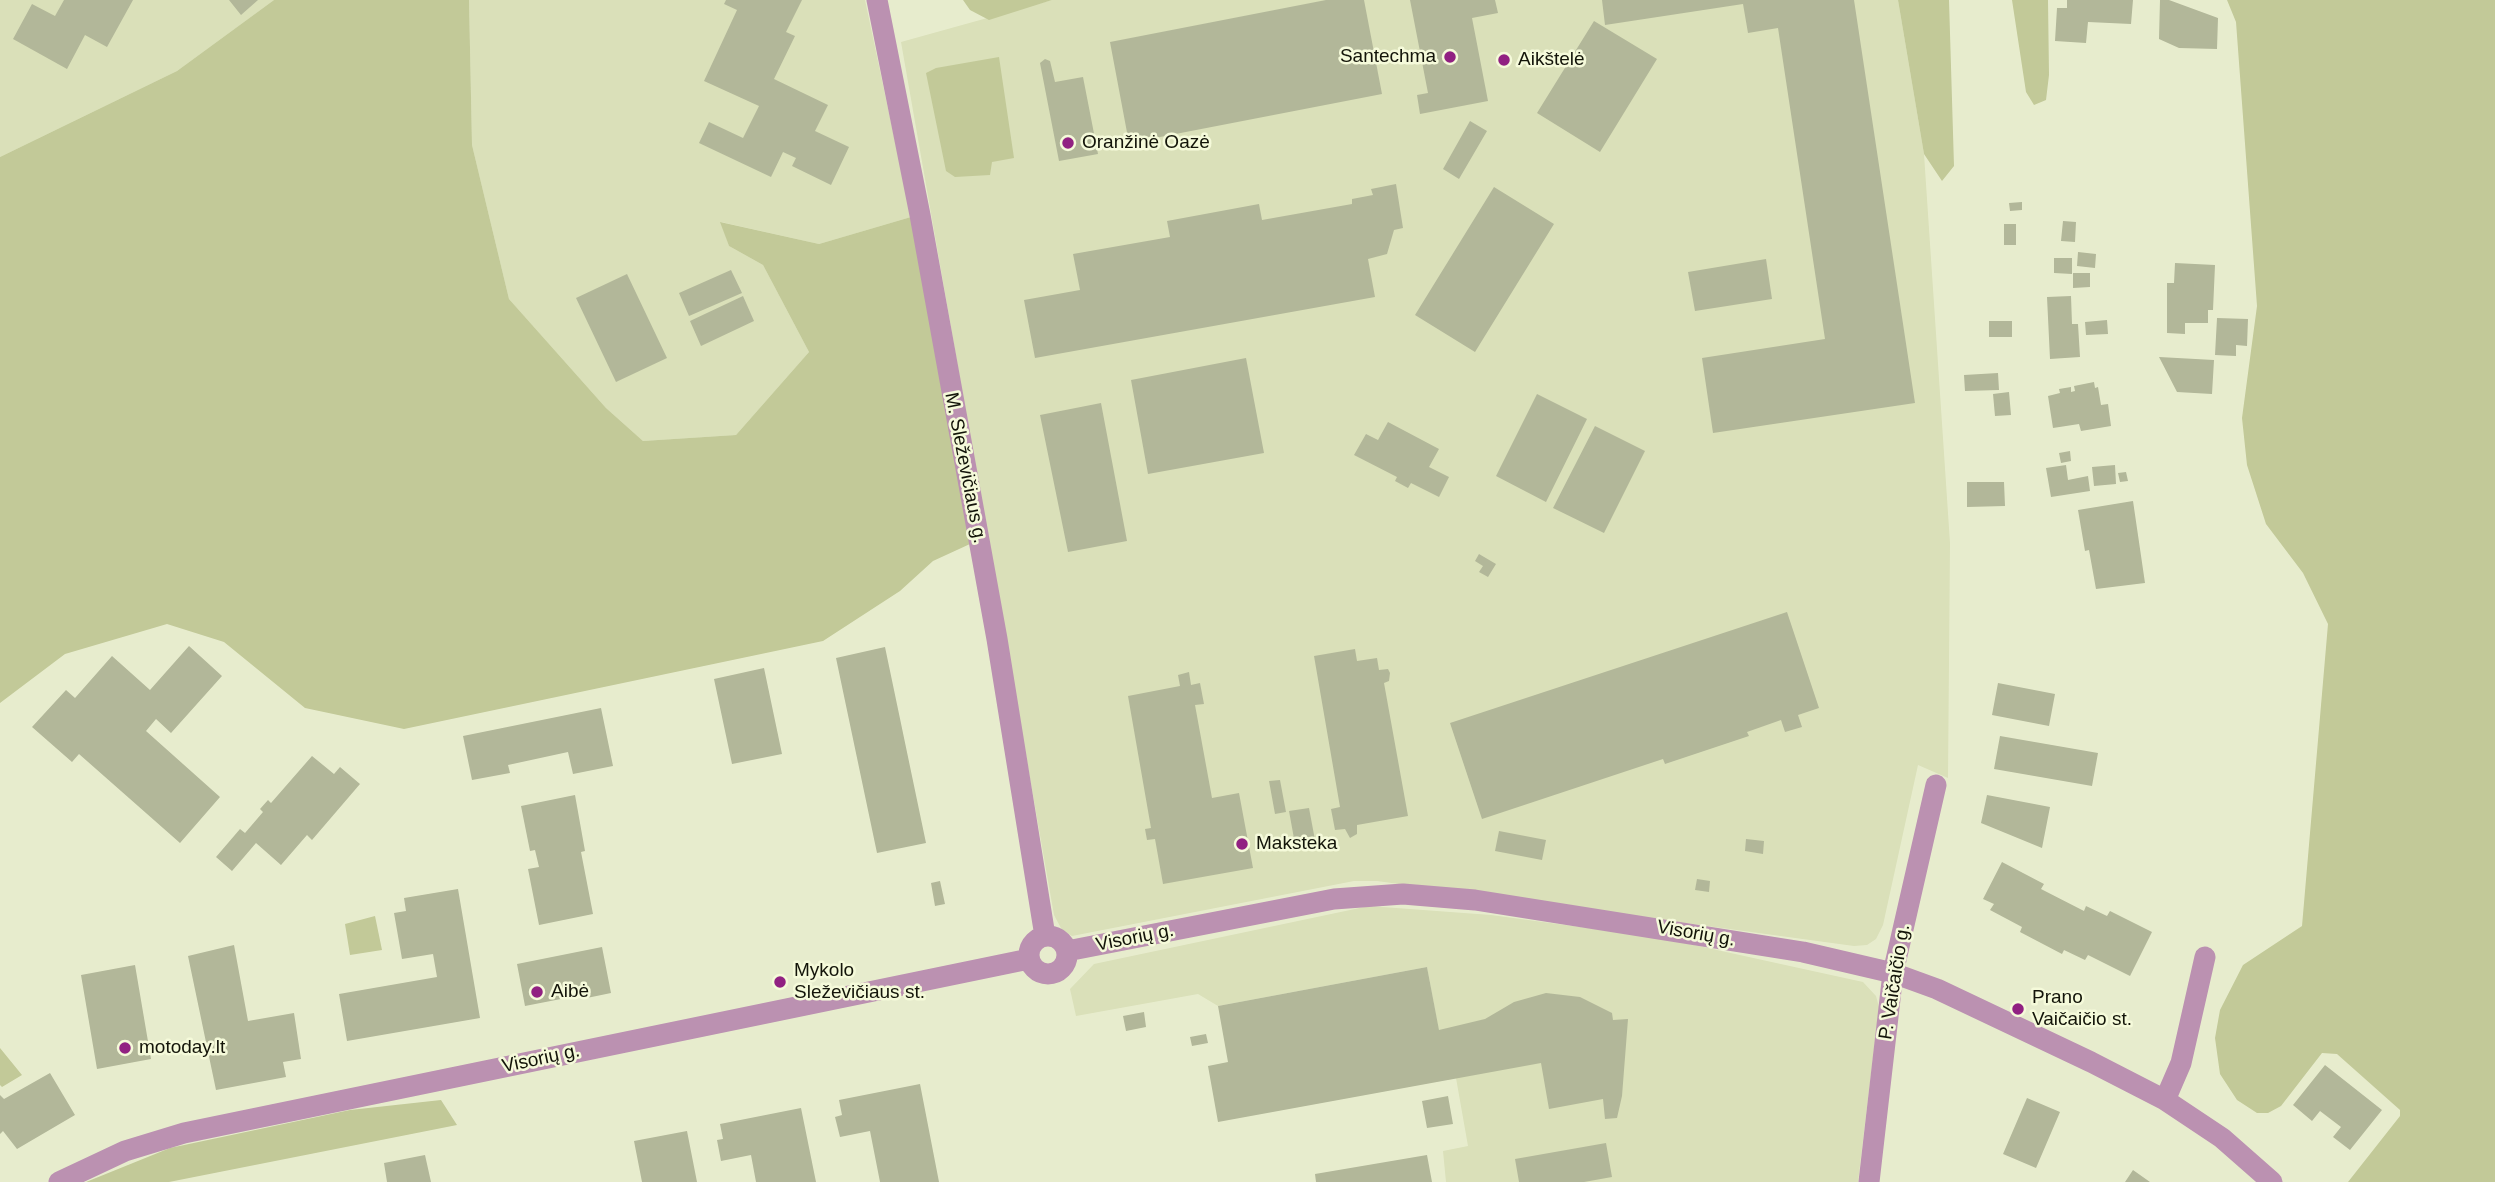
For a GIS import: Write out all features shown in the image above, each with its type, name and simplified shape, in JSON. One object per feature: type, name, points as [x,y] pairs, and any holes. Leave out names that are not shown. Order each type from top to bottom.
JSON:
[{"type":"street","name":"M. Sleževičiaus g.","points":[[877,0],[920,215],[997,639],[1045,936]]},
{"type":"street","name":"P. Vaičaičio g.","points":[[1869,1182],[1893,973],[1936,785]]},
{"type":"street","name":"Visorių g.","points":[[1067,951],[1334,900],[1403,894],[1475,900],[1640,924],[1803,952],[1893,973],[1968,1002],[2165,1100],[2222,1138],[2272,1182]]},
{"type":"street","points":[[1045,936],[1059,940],[1067,951],[1066,964],[1052,974],[1040,973],[1029,959],[1031,947],[1045,936]]},
{"type":"street","points":[[2165,1100],[2181,1063],[2205,957]]},
{"type":"street","name":"Visorių g.","points":[[59,1182],[125,1151],[184,1133],[1029,959]]},
{"type":"shaded area","points":[[0,0],[274,0],[177,71],[0,157]]},
{"type":"shaded area","points":[[274,0],[469,0],[472,145],[509,299],[606,408],[643,441],[736,435],[809,352],[763,265],[729,246],[720,222],[819,244],[911,217],[970,544],[933,561],[900,591],[823,641],[404,729],[305,708],[224,642],[167,624],[65,654],[0,703],[0,157],[177,71]]},
{"type":"shaded area","points":[[469,0],[865,0],[911,217],[819,244],[721,222],[729,246],[763,265],[809,352],[736,435],[643,441],[606,408],[509,299],[472,145]]},
{"type":"shaded area","points":[[963,0],[1052,0],[989,20],[970,10]]},
{"type":"shaded area","points":[[1052,0],[1898,0],[1924,154],[1950,543],[1948,778],[1918,765],[1883,925],[1876,939],[1867,945],[1854,946],[1377,881],[1354,881],[1072,936],[1062,930],[1054,915],[901,42]]},
{"type":"shaded area","points":[[1898,0],[1949,0],[1954,166],[1942,181],[1924,154]]},
{"type":"shaded area","points":[[2012,0],[2048,0],[2049,75],[2046,100],[2034,105],[2026,92]]},
{"type":"shaded area","points":[[2227,0],[2495,0],[2495,1182],[2348,1182],[2400,1116],[2400,1110],[2337,1054],[2322,1053],[2281,1106],[2268,1113],[2257,1113],[2237,1100],[2220,1074],[2215,1038],[2220,1010],[2243,965],[2302,926],[2328,624],[2303,573],[2266,524],[2247,465],[2242,418],[2257,306],[2236,22]]},
{"type":"shaded area","points":[[999,57],[1014,158],[992,162],[990,175],[955,177],[946,171],[926,73],[936,68]]},
{"type":"shaded area","points":[[1369,906],[1491,915],[1662,938],[1863,982],[1876,996],[1879,1007],[1858,1182],[1446,1182],[1443,1151],[1468,1146],[1456,1078],[1448,1080],[1427,967],[1218,1006],[1198,994],[1076,1016],[1070,989],[1094,964]]},
{"type":"shaded area","points":[[375,916],[382,950],[350,955],[345,924]]},
{"type":"shaded area","points":[[0,1048],[22,1075],[2,1087],[0,1085]]},
{"type":"shaded area","points":[[441,1100],[457,1125],[169,1182],[86,1182],[170,1148],[350,1110]]},
{"type":"building","points":[[64,0],[133,0],[107,47],[85,35],[67,69],[13,39],[32,4],[55,16]]},
{"type":"building","points":[[229,0],[258,0],[241,15]]},
{"type":"building","points":[[726,0],[802,0],[786,32],[795,36],[774,79],[828,105],[815,131],[849,147],[831,185],[792,166],[796,158],[783,152],[771,177],[699,143],[709,122],[743,138],[759,106],[704,81],[737,10],[724,4]]},
{"type":"building","points":[[1326,0],[1364,0],[1382,94],[1129,143],[1110,42]]},
{"type":"building","name":"Santechma","points":[[1410,0],[1495,0],[1498,13],[1472,18],[1488,101],[1420,114],[1417,95],[1428,93]]},
{"type":"building","points":[[1602,0],[1854,0],[1915,403],[1713,433],[1702,358],[1825,339],[1778,28],[1748,33],[1743,4],[1605,25]]},
{"type":"building","points":[[2067,0],[2133,0],[2131,24],[2088,22],[2086,43],[2055,41],[2057,8],[2067,8]]},
{"type":"building","points":[[2160,0],[2169,0],[2218,18],[2217,49],[2179,48],[2159,39]]},
{"type":"building","points":[[1594,21],[1657,59],[1600,152],[1537,113]]},
{"type":"building","points":[[1045,59],[1050,61],[1055,82],[1083,77],[1098,154],[1059,161],[1040,63]]},
{"type":"building","points":[[1470,121],[1487,131],[1459,179],[1443,169]]},
{"type":"building","points":[[1396,184],[1403,228],[1394,230],[1387,254],[1368,259],[1375,297],[1035,358],[1024,300],[1080,290],[1073,254],[1170,237],[1167,221],[1259,204],[1262,220],[1352,204],[1352,199],[1373,195],[1371,189]]},
{"type":"building","points":[[1494,187],[1554,224],[1475,352],[1415,315]]},
{"type":"building","points":[[2022,202],[2022,210],[2010,211],[2009,203]]},
{"type":"building","points":[[2063,221],[2076,222],[2075,242],[2061,241]]},
{"type":"building","points":[[2004,224],[2016,224],[2016,245],[2004,245]]},
{"type":"building","points":[[2078,252],[2096,254],[2095,268],[2077,266]]},
{"type":"building","points":[[2054,258],[2072,258],[2072,274],[2054,273]]},
{"type":"building","points":[[1766,259],[1772,299],[1695,311],[1688,272]]},
{"type":"building","points":[[2175,263],[2215,265],[2213,310],[2208,310],[2208,323],[2185,323],[2185,334],[2167,333],[2167,283],[2174,283]]},
{"type":"building","points":[[731,270],[742,293],[689,316],[679,293]]},
{"type":"building","points":[[2073,273],[2090,273],[2090,287],[2073,288]]},
{"type":"building","points":[[627,274],[667,358],[616,382],[576,298]]},
{"type":"building","points":[[743,296],[754,321],[701,346],[690,321]]},
{"type":"building","points":[[2071,296],[2072,324],[2078,324],[2080,357],[2050,359],[2047,297]]},
{"type":"building","points":[[2217,318],[2248,319],[2247,346],[2236,345],[2236,356],[2215,355]]},
{"type":"building","points":[[2107,320],[2108,334],[2086,335],[2085,322]]},
{"type":"building","points":[[1989,321],[2012,321],[2012,337],[1989,337]]},
{"type":"building","points":[[2159,357],[2214,360],[2212,394],[2177,392]]},
{"type":"building","points":[[1246,358],[1264,453],[1148,474],[1131,380]]},
{"type":"building","points":[[1998,373],[1999,390],[1965,391],[1964,375]]},
{"type":"building","points":[[2094,382],[2095,388],[2098,387],[2101,405],[2108,404],[2111,426],[2081,431],[2079,424],[2053,428],[2048,396],[2060,393],[2059,389],[2071,387],[2071,392],[2075,391],[2074,386]]},
{"type":"building","points":[[2009,392],[2011,415],[1995,416],[1993,394]]},
{"type":"building","points":[[1537,394],[1587,419],[1546,502],[1496,476]]},
{"type":"building","points":[[1101,403],[1127,541],[1068,552],[1040,415]]},
{"type":"building","points":[[1388,422],[1439,449],[1429,467],[1449,477],[1439,497],[1411,483],[1408,488],[1395,481],[1397,477],[1354,455],[1366,434],[1378,440]]},
{"type":"building","points":[[1595,426],[1645,451],[1604,533],[1553,508]]},
{"type":"building","points":[[2070,451],[2071,461],[2061,463],[2059,453]]},
{"type":"building","points":[[2066,465],[2068,480],[2088,476],[2090,491],[2051,497],[2046,468]]},
{"type":"building","points":[[2115,465],[2116,484],[2094,486],[2092,467]]},
{"type":"building","points":[[2126,472],[2128,481],[2120,482],[2118,473]]},
{"type":"building","points":[[1967,482],[2004,482],[2005,506],[1967,507]]},
{"type":"building","points":[[2133,501],[2145,583],[2096,589],[2089,550],[2085,551],[2078,510]]},
{"type":"building","points":[[1479,554],[1496,564],[1488,577],[1479,572],[1483,566],[1475,561]]},
{"type":"building","points":[[1787,612],[1819,708],[1798,715],[1802,727],[1785,732],[1781,720],[1747,732],[1749,736],[1665,764],[1663,759],[1482,819],[1450,723]]},
{"type":"building","points":[[189,646],[222,676],[171,733],[156,719],[146,731],[220,797],[180,843],[79,754],[72,762],[32,727],[66,690],[75,698],[112,656],[150,690]]},
{"type":"building","points":[[885,647],[926,843],[877,853],[836,658]]},
{"type":"building","points":[[1355,649],[1357,661],[1377,658],[1379,670],[1388,669],[1390,673],[1389,681],[1384,683],[1408,816],[1357,825],[1357,834],[1350,838],[1345,829],[1335,830],[1331,809],[1340,807],[1314,656]]},
{"type":"building","points":[[764,668],[782,754],[732,764],[714,679]]},
{"type":"building","points":[[1189,672],[1191,685],[1200,683],[1204,704],[1195,705],[1212,798],[1239,793],[1253,868],[1163,884],[1155,839],[1147,840],[1145,829],[1151,828],[1128,696],[1180,686],[1178,675]]},
{"type":"building","points":[[1998,683],[2055,694],[2049,726],[1992,715]]},
{"type":"building","points":[[601,708],[613,766],[573,774],[568,752],[508,765],[510,773],[472,780],[463,736]]},
{"type":"building","points":[[2000,736],[2098,753],[2092,786],[1994,769]]},
{"type":"building","points":[[312,756],[334,774],[340,767],[360,784],[312,840],[307,835],[281,865],[256,843],[232,871],[216,857],[240,829],[245,833],[263,812],[260,809],[268,800],[271,803]]},
{"type":"building","points":[[1280,780],[1286,812],[1275,814],[1269,781]]},
{"type":"building","points":[[575,795],[585,851],[581,852],[593,914],[539,925],[528,869],[539,867],[535,850],[530,851],[521,806]]},
{"type":"building","points":[[1987,795],[2050,807],[2042,848],[1981,823]]},
{"type":"building","points":[[1309,808],[1315,840],[1295,844],[1289,811]]},
{"type":"building","points":[[1499,831],[1546,840],[1542,860],[1495,851]]},
{"type":"building","points":[[1746,839],[1764,841],[1763,854],[1745,851]]},
{"type":"building","points":[[2002,862],[2044,884],[2041,889],[2084,911],[2086,906],[2107,916],[2110,911],[2152,932],[2130,976],[2088,955],[2085,960],[2064,950],[2062,954],[2020,932],[2022,927],[1990,910],[1994,904],[1983,899]]},
{"type":"building","points":[[1697,879],[1710,881],[1709,892],[1695,890]]},
{"type":"building","points":[[940,881],[945,904],[935,906],[931,883]]},
{"type":"building","points":[[458,889],[480,1018],[347,1041],[339,994],[437,977],[433,954],[402,959],[394,913],[406,911],[404,898]]},
{"type":"building","points":[[234,945],[248,1021],[294,1013],[301,1059],[283,1062],[286,1077],[216,1090],[188,956]]},
{"type":"building","points":[[602,947],[611,993],[582,999],[580,989],[565,992],[566,998],[525,1006],[517,964]]},
{"type":"building","points":[[135,965],[151,1059],[97,1069],[81,975]]},
{"type":"building","points":[[1427,967],[1439,1030],[1485,1019],[1514,1002],[1546,993],[1580,997],[1612,1013],[1613,1020],[1628,1019],[1622,1096],[1617,1118],[1605,1119],[1603,1099],[1549,1109],[1541,1063],[1218,1122],[1208,1066],[1228,1062],[1218,1006]]},
{"type":"building","points":[[1144,1012],[1146,1027],[1126,1031],[1123,1016]]},
{"type":"building","points":[[1206,1034],[1208,1043],[1192,1046],[1190,1037]]},
{"type":"building","points":[[2325,1065],[2382,1110],[2350,1150],[2333,1137],[2341,1127],[2320,1111],[2312,1121],[2293,1105]]},
{"type":"building","points":[[50,1073],[75,1115],[17,1149],[3,1131],[0,1134],[0,1095],[4,1099]]},
{"type":"building","points":[[920,1084],[939,1182],[880,1182],[870,1131],[840,1137],[835,1117],[842,1115],[839,1100]]},
{"type":"building","points":[[1448,1096],[1453,1124],[1427,1128],[1422,1101]]},
{"type":"building","points":[[2027,1098],[2060,1112],[2036,1168],[2003,1154]]},
{"type":"building","points":[[801,1108],[816,1182],[756,1182],[751,1155],[721,1161],[717,1140],[723,1139],[720,1124]]},
{"type":"building","points":[[687,1131],[697,1182],[642,1182],[634,1141]]},
{"type":"building","points":[[1606,1143],[1612,1177],[1584,1182],[1519,1182],[1515,1159]]},
{"type":"building","points":[[425,1155],[431,1182],[387,1182],[384,1163]]},
{"type":"building","points":[[1427,1155],[1432,1182],[1316,1182],[1315,1174]]},
{"type":"building","points":[[2133,1170],[2150,1182],[2125,1182]]},
{"type":"place","name":"Santechma","points":[[1450,57]]},
{"type":"place","name":"Aikštelė","points":[[1504,60]]},
{"type":"place","name":"Oranžinė Oazė","points":[[1068,143]]},
{"type":"place","name":"Maksteka","points":[[1242,844]]},
{"type":"place","name":"Mykolo Sleževičiaus st.","points":[[780,982]]},
{"type":"place","name":"Aibė","points":[[537,992]]},
{"type":"place","name":"Prano Vaičaičio st.","points":[[2018,1009]]},
{"type":"place","name":"motoday.lt","points":[[125,1048]]}]
